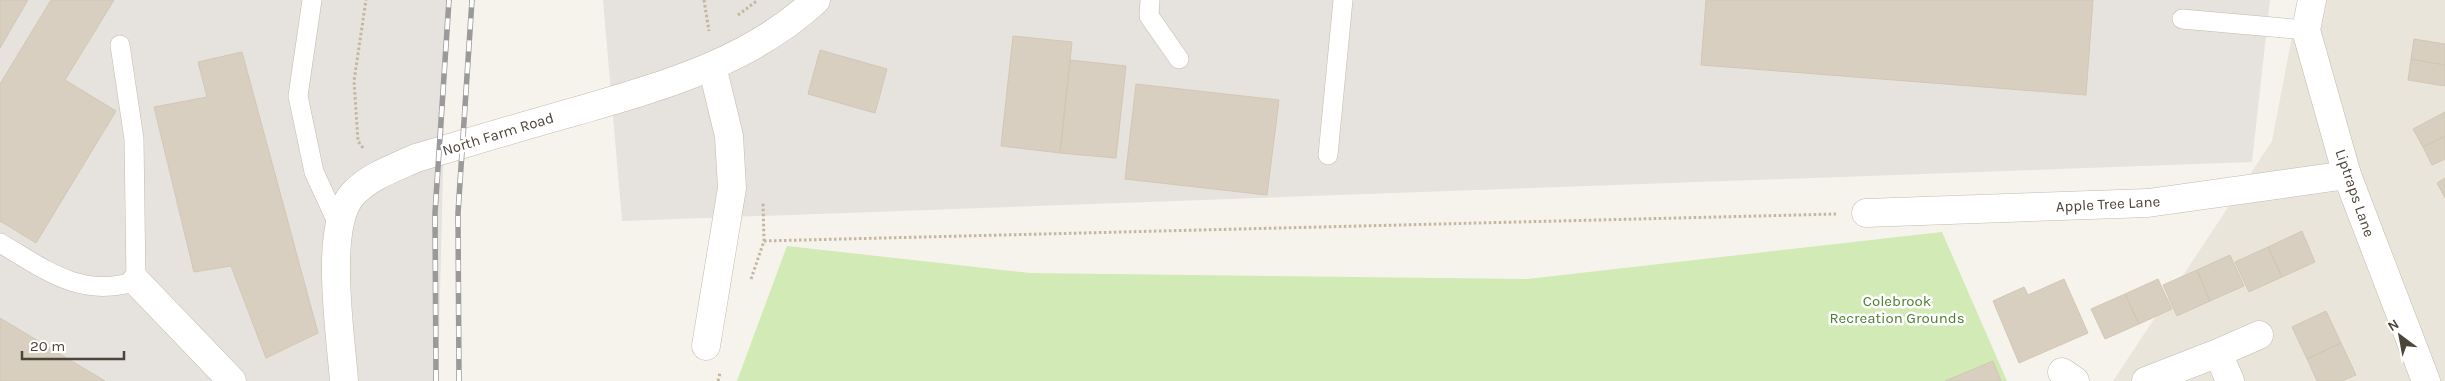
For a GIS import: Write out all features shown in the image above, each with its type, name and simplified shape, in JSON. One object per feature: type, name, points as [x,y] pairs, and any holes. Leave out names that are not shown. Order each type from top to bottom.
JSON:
[{"type":"street","name":"North Farm Road","points":[[344,381],[336,268],[338,224],[352,195],[380,174],[416,158],[656,88],[712,66],[768,38],[801,14],[816,0]]},
{"type":"street","name":"Liptraps Lane","points":[[2312,0],[2306,30],[2347,175],[2426,381]]},
{"type":"street","points":[[706,346],[732,188],[729,136],[712,66]]},
{"type":"street","name":"Apple Tree Lane","points":[[1866,213],[2148,203],[2347,175]]},
{"type":"street","points":[[136,281],[232,381]]},
{"type":"street","points":[[2146,381],[2259,335]]},
{"type":"street","points":[[2218,353],[2230,381]]},
{"type":"lane","points":[[1150,0],[1149,16],[1179,58]]},
{"type":"lane","points":[[1328,155],[1343,0]]},
{"type":"lane","points":[[311,1],[298,96],[314,172],[338,224]]},
{"type":"lane","points":[[2182,19],[2306,30]]},
{"type":"lane","points":[[0,243],[72,283],[98,288],[118,287],[136,281],[134,139],[120,45]]},
{"type":"path","points":[[366,0],[354,81],[358,141],[380,174]]},
{"type":"path","points":[[704,0],[708,31],[716,27]]},
{"type":"path","points":[[733,18],[758,0]]},
{"type":"path","points":[[764,241],[1866,213]]},
{"type":"shaded area","points":[[0,0],[447,0],[438,381],[0,381]]},
{"type":"shaded area","points":[[603,0],[2270,0],[2252,162],[622,221]]},
{"type":"shaded area","points":[[2299,0],[2445,0],[2445,381],[2113,381],[2272,141]]},
{"type":"green space","name":"Colebrook Recreation Grounds","points":[[1942,232],[2007,381],[737,381],[787,246],[1030,273],[1527,279]]},
{"type":"building","points":[[0,0],[28,0],[0,48]]},
{"type":"building","points":[[51,0],[114,0],[65,80],[116,111],[36,243],[0,221],[0,84]]},
{"type":"building","points":[[1706,0],[2093,0],[2086,95],[1701,65]]},
{"type":"building","points":[[1013,36],[1072,42],[1060,153],[1001,146]]},
{"type":"building","points":[[2414,39],[2445,44],[2445,65],[2411,59]]},
{"type":"building","points":[[820,50],[887,69],[875,113],[808,94]]},
{"type":"building","points":[[242,52],[318,333],[266,358],[231,266],[194,272],[154,107],[207,97],[198,62]]},
{"type":"building","points":[[2411,59],[2445,65],[2445,86],[2408,80]]},
{"type":"building","points":[[1070,60],[1126,66],[1116,158],[1060,153]]},
{"type":"building","points":[[1136,84],[1279,100],[1267,195],[1125,179]]},
{"type":"building","points":[[2445,112],[2445,136],[2423,147],[2413,129]]},
{"type":"building","points":[[2445,136],[2445,159],[2432,165],[2423,147]]},
{"type":"building","points":[[2445,178],[2445,198],[2437,183]]},
{"type":"building","points":[[2302,231],[2315,262],[2282,277],[2268,247]]},
{"type":"building","points":[[2268,247],[2282,277],[2249,292],[2235,262]]},
{"type":"building","points":[[2230,255],[2244,286],[2210,301],[2197,270]]},
{"type":"building","points":[[2197,270],[2210,301],[2177,316],[2163,285]]},
{"type":"building","points":[[2064,279],[2088,333],[2019,363],[1993,301],[2024,287],[2028,295]]},
{"type":"building","points":[[2158,279],[2172,309],[2139,324],[2125,294]]},
{"type":"building","points":[[2125,294],[2139,324],[2105,339],[2091,309]]},
{"type":"building","points":[[2326,311],[2341,343],[2307,359],[2292,327]]},
{"type":"building","points":[[0,318],[105,381],[0,381]]},
{"type":"building","points":[[2341,343],[2356,375],[2342,381],[2317,381],[2307,359]]},
{"type":"building","points":[[1993,361],[2001,381],[1945,381]]},
{"type":"railway","points":[[436,381],[435,213],[449,0]]},
{"type":"railway","points":[[459,381],[458,213],[472,0]]}]
